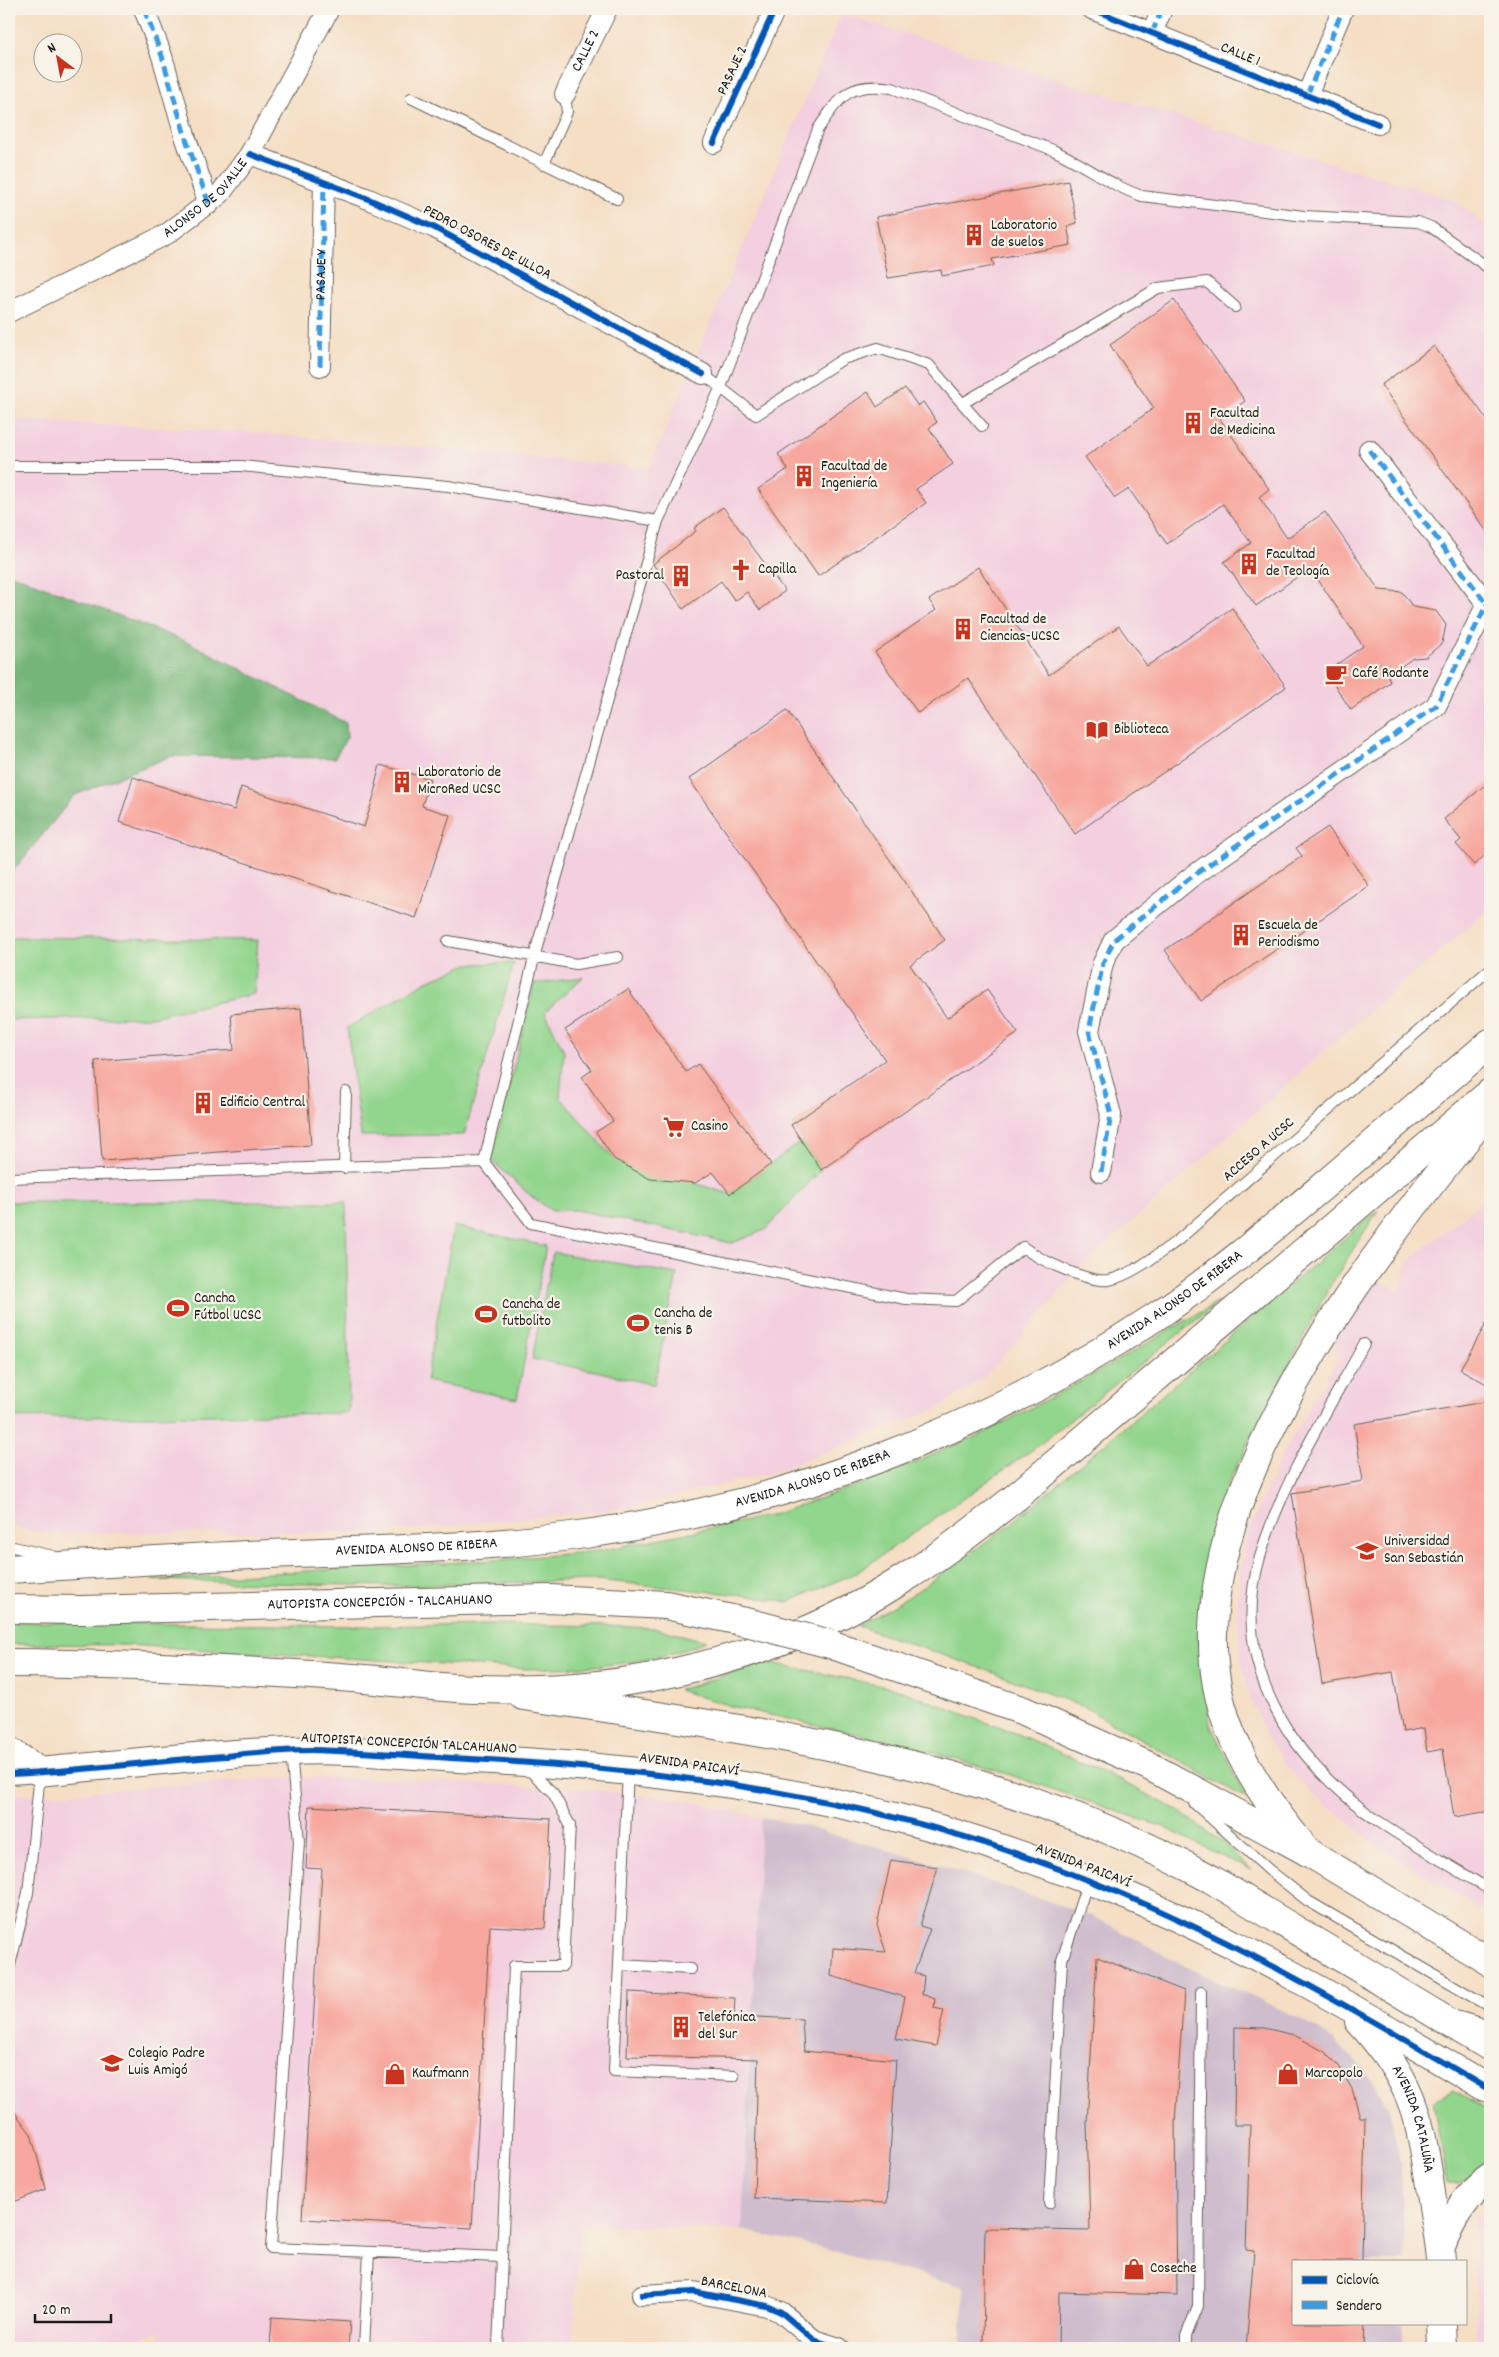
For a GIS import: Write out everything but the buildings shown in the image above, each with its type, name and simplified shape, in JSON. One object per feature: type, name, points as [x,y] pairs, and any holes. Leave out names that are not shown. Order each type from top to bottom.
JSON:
[{"type":"main road","points":[[1462,1067],[1490,1029]]},
{"type":"main road","name":"AVENIDA ALONSO DE RIBERA","points":[[9,1569],[459,1547],[574,1536],[704,1512],[832,1475],[926,1439],[1004,1403],[1064,1372],[1152,1319],[1229,1264],[1490,1043]]},
{"type":"main road","points":[[474,1690],[586,1686],[682,1671],[773,1643],[820,1624],[901,1581],[1016,1497],[1490,1092]]},
{"type":"main road","points":[[1308,1852],[1286,1826],[1262,1792],[1235,1741],[1224,1712],[1215,1670],[1212,1636],[1217,1578],[1224,1549],[1255,1466],[1304,1367],[1380,1250],[1490,1110]]},
{"type":"main road","name":"AUTOPISTA CONCEPCIÓN - TALCAHUANO","points":[[9,1609],[80,1610],[550,1599],[666,1605],[750,1623],[830,1644],[1024,1711],[1149,1766]]},
{"type":"main road","points":[[9,1663],[106,1664],[262,1673],[474,1690],[797,1739],[907,1763],[1019,1795],[1089,1821],[1171,1858],[1259,1907],[1490,2047]]},
{"type":"main road","name":"AUTOPISTA CONCEPCIÓN TALCAHUANO","points":[[40,1772],[291,1750],[521,1761],[628,1770]]},
{"type":"main road","points":[[9,1752],[40,1772]]},
{"type":"main road","points":[[1149,1766],[1308,1852],[1490,1962]]},
{"type":"main road","name":"AVENIDA PAICAVÍ","points":[[628,1770],[740,1785],[854,1807],[929,1826],[1019,1854],[1089,1880],[1222,1940],[1346,2007],[1490,2090]]},
{"type":"main road","name":"AVENIDA CATALUÑA","points":[[1346,2007],[1374,2038],[1394,2065],[1417,2111],[1425,2148],[1441,2255]]},
{"type":"main road","name":"AVENIDA CATALUÑA","points":[[1441,2255],[1456,2214],[1474,2192],[1490,2178]]},
{"type":"main road","points":[[1441,2324],[1442,2348]]},
{"type":"street","points":[[144,9],[162,56],[192,157],[209,204]]},
{"type":"street","name":"ALONSO DE OVALLE","points":[[9,312],[147,245],[167,234],[209,204],[230,183],[250,154],[329,9]]},
{"type":"street","name":"CALLE 2","points":[[565,94],[607,9]]},
{"type":"street","name":"PASAJE 2","points":[[714,143],[776,9]]},
{"type":"street","name":"CALLE 1","points":[[1092,9],[1378,124]]},
{"type":"street","points":[[1152,33],[1162,9]]},
{"type":"street","points":[[1307,95],[1343,9]]},
{"type":"street","name":"PEDRO OSORES DE ULLOA","points":[[250,154],[435,228],[704,374]]},
{"type":"street","name":"PASAJE Y","points":[[320,366],[324,182]]},
{"type":"street","points":[[1101,1172],[1111,1115],[1089,1031],[1103,963],[1114,940],[1190,878],[1436,706],[1489,604],[1369,450]]},
{"type":"street","points":[[9,1774],[40,1772]]},
{"type":"street","name":"BARCELONA","points":[[642,2295],[694,2292],[767,2306],[782,2312],[814,2340],[839,2348]]},
{"type":"lane","points":[[9,1178],[484,1162],[534,958],[658,520],[721,387],[818,129],[844,95],[855,88],[872,85],[892,88],[1052,150],[1077,161],[1121,189],[1142,196],[1304,216],[1418,222],[1431,227],[1490,269]]},
{"type":"lane","points":[[544,164],[567,112],[565,94]]},
{"type":"lane","points":[[411,98],[617,199]]},
{"type":"lane","points":[[963,403],[1158,288],[1207,282],[1235,307]]},
{"type":"lane","points":[[704,374],[756,415],[843,359],[878,348],[929,365],[982,426]]},
{"type":"lane","points":[[9,466],[241,466],[448,486],[658,520]]},
{"type":"lane","points":[[448,942],[576,964],[618,957]]},
{"type":"lane","name":"ACCESO A UCSC","points":[[484,1162],[531,1223],[906,1299],[956,1301],[1023,1247],[1032,1254],[1073,1274],[1109,1280],[1142,1265],[1184,1235],[1490,969]]},
{"type":"lane","points":[[344,1168],[346,1092]]},
{"type":"lane","points":[[1364,1344],[1286,1492],[1271,1523],[1260,1558],[1254,1589],[1252,1620],[1262,1678],[1272,1705],[1283,1725],[1319,1769],[1344,1793],[1378,1820],[1490,1890]]},
{"type":"lane","points":[[9,1546],[90,1564]]},
{"type":"lane","points":[[291,1750],[299,1842],[272,2248],[502,2257]]},
{"type":"lane","points":[[498,2348],[514,1966],[563,1966],[570,1825],[552,1793],[521,1761]]},
{"type":"lane","points":[[1149,1766],[1212,1818],[1269,1870],[1308,1901],[1490,2007]]},
{"type":"lane","points":[[628,1770],[614,2071],[734,2076]]},
{"type":"lane","points":[[9,1969],[28,1894],[40,1772]]},
{"type":"lane","points":[[1049,2203],[1062,1960],[1089,1880]]},
{"type":"lane","points":[[619,1964],[691,1969]]},
{"type":"lane","points":[[1186,2348],[1186,2336],[1198,2306],[1201,1992]]},
{"type":"lane","points":[[1421,2005],[1490,2026]]},
{"type":"lane","points":[[364,2348],[369,2252]]},
{"type":"shaded area","points":[[841,14],[1453,200],[1490,228],[1490,909],[1384,998],[1073,1274],[1066,1285],[985,1377],[937,1409],[774,1472],[620,1509],[380,1532],[40,1533],[9,1526],[9,420],[246,432],[649,468]]},
{"type":"shaded area","name":"Universidad San Sebastián","points":[[1490,1196],[1490,1915],[1382,1849],[1311,1793],[1288,1768],[1268,1738],[1252,1704],[1241,1660],[1237,1614],[1240,1570],[1248,1532],[1283,1453],[1339,1357],[1334,1339],[1373,1277],[1399,1291],[1409,1260]]},
{"type":"shaded area","points":[[271,1778],[396,1779],[595,1790],[686,1800],[761,1818],[742,2230],[580,2225],[572,2348],[159,2348],[161,2331],[115,2348],[9,2348],[9,1794],[59,1794]]},
{"type":"shaded area","points":[[761,1818],[794,1823],[945,1867],[1093,1916],[1187,1967],[1301,2019],[1334,2040],[1358,2063],[1376,2087],[1390,2112],[1401,2168],[1405,2260],[1292,2260],[1292,2324],[1404,2324],[1404,2348],[961,2348],[964,2287],[824,2248],[742,2230]]},
{"type":"shaded area","points":[[1475,2216],[1490,2216],[1490,2348],[1477,2348]]},
{"type":"green space","points":[[9,573],[190,643],[346,723],[347,737],[335,758],[171,756],[75,795],[9,876]]},
{"type":"green space","points":[[9,937],[258,940],[254,994],[152,1017],[9,1020]]},
{"type":"green space","points":[[514,963],[464,1135],[361,1136],[347,1028],[427,981],[468,964]]},
{"type":"green space","points":[[583,977],[545,1012],[564,1051],[560,1097],[614,1159],[730,1194],[802,1141],[821,1170],[765,1230],[732,1243],[576,1210],[552,1211],[531,1196],[491,1160],[534,984]]},
{"type":"green space","name":"Cancha Fútbol UCSC","points":[[9,1202],[346,1202],[349,1413],[9,1418]]},
{"type":"green space","points":[[1378,1210],[1327,1291],[1228,1483],[1207,1578],[1199,1633],[1210,1724],[1247,1799],[1084,1707],[989,1671],[858,1626],[910,1596],[1011,1524]]},
{"type":"green space","name":"Cancha de futbolito","points":[[454,1226],[546,1246],[517,1399],[426,1381]]},
{"type":"green space","points":[[553,1252],[677,1274],[654,1385],[532,1359]]},
{"type":"green space","points":[[1223,1299],[1035,1448],[858,1572],[788,1602],[742,1595],[596,1580],[385,1586],[152,1580],[495,1560],[599,1551],[769,1516],[878,1478],[984,1433],[1107,1367]]},
{"type":"green space","points":[[9,1622],[360,1626],[491,1624],[606,1626],[654,1628],[706,1641],[663,1656],[619,1664],[528,1669],[126,1645],[9,1644]]},
{"type":"green space","points":[[768,1662],[897,1689],[1022,1736],[1100,1770],[1177,1810],[1225,1844],[1251,1870],[1163,1827],[1004,1773],[898,1743],[734,1707],[678,1690]]},
{"type":"green space","points":[[1454,2090],[1490,2112],[1490,2160],[1466,2180],[1447,2183],[1433,2102]]},
{"type":"marked path","points":[[144,9],[162,56],[186,139],[209,204]]},
{"type":"marked path","points":[[1152,33],[1162,9]]},
{"type":"marked path","points":[[1307,95],[1343,9]]},
{"type":"marked path","points":[[320,366],[324,182]]},
{"type":"marked path","points":[[1369,450],[1487,604]]},
{"type":"marked path","points":[[1101,1172],[1111,1115],[1089,1031],[1103,963],[1114,940],[1190,878],[1436,706],[1487,604]]},
{"type":"cycle path","points":[[714,143],[775,9]]},
{"type":"cycle path","points":[[1092,9],[1378,124]]},
{"type":"cycle path","points":[[250,154],[366,198],[435,228],[703,374]]},
{"type":"cycle path","points":[[9,1774],[300,1750],[364,1752],[615,1770],[776,1792],[855,1808],[934,1828],[1012,1852],[1142,1903],[1244,1951],[1344,2005],[1490,2090]]},
{"type":"cycle path","points":[[642,2295],[694,2292],[767,2306],[781,2312],[814,2340],[839,2348]]},
{"type":"place","name":"Laboratorio de suelos","points":[[974,235]]},
{"type":"place","name":"Facultad de Medicina","points":[[1193,423]]},
{"type":"place","name":"Facultad de Ingeniería","points":[[804,476]]},
{"type":"place","name":"Facultad de Teología","points":[[1249,564]]},
{"type":"place","name":"Capilla","points":[[741,570]]},
{"type":"place","name":"Pastoral","points":[[681,576]]},
{"type":"place","name":"Facultad de Ciencias-UCSC","points":[[963,629]]},
{"type":"place","name":"Café Rodante","points":[[1336,674]]},
{"type":"place","name":"Biblioteca","points":[[1097,730]]},
{"type":"place","name":"Laboratorio de MicroRed UCSC","points":[[402,782]]},
{"type":"place","name":"Escuela de Periodismo","points":[[1241,935]]},
{"type":"place","name":"Edificio Central","points":[[203,1103]]},
{"type":"place","name":"Casino","points":[[674,1127]]},
{"type":"place","name":"Cancha Fútbol UCSC","points":[[178,1308]]},
{"type":"place","name":"Cancha de futbolito","points":[[486,1314]]},
{"type":"place","name":"Cancha de tenis B","points":[[638,1323]]},
{"type":"place","name":"Universidad San Sebastián","points":[[1367,1551]]},
{"type":"place","name":"Telefónica del Sur","points":[[681,2027]]},
{"type":"place","name":"Colegio Padre Luis Amigó","points":[[112,2063]]},
{"type":"place","name":"Kaufmann","points":[[395,2074]]},
{"type":"place","name":"Marcopolo","points":[[1288,2074]]},
{"type":"place","name":"Coseche","points":[[1134,2269]]}]
